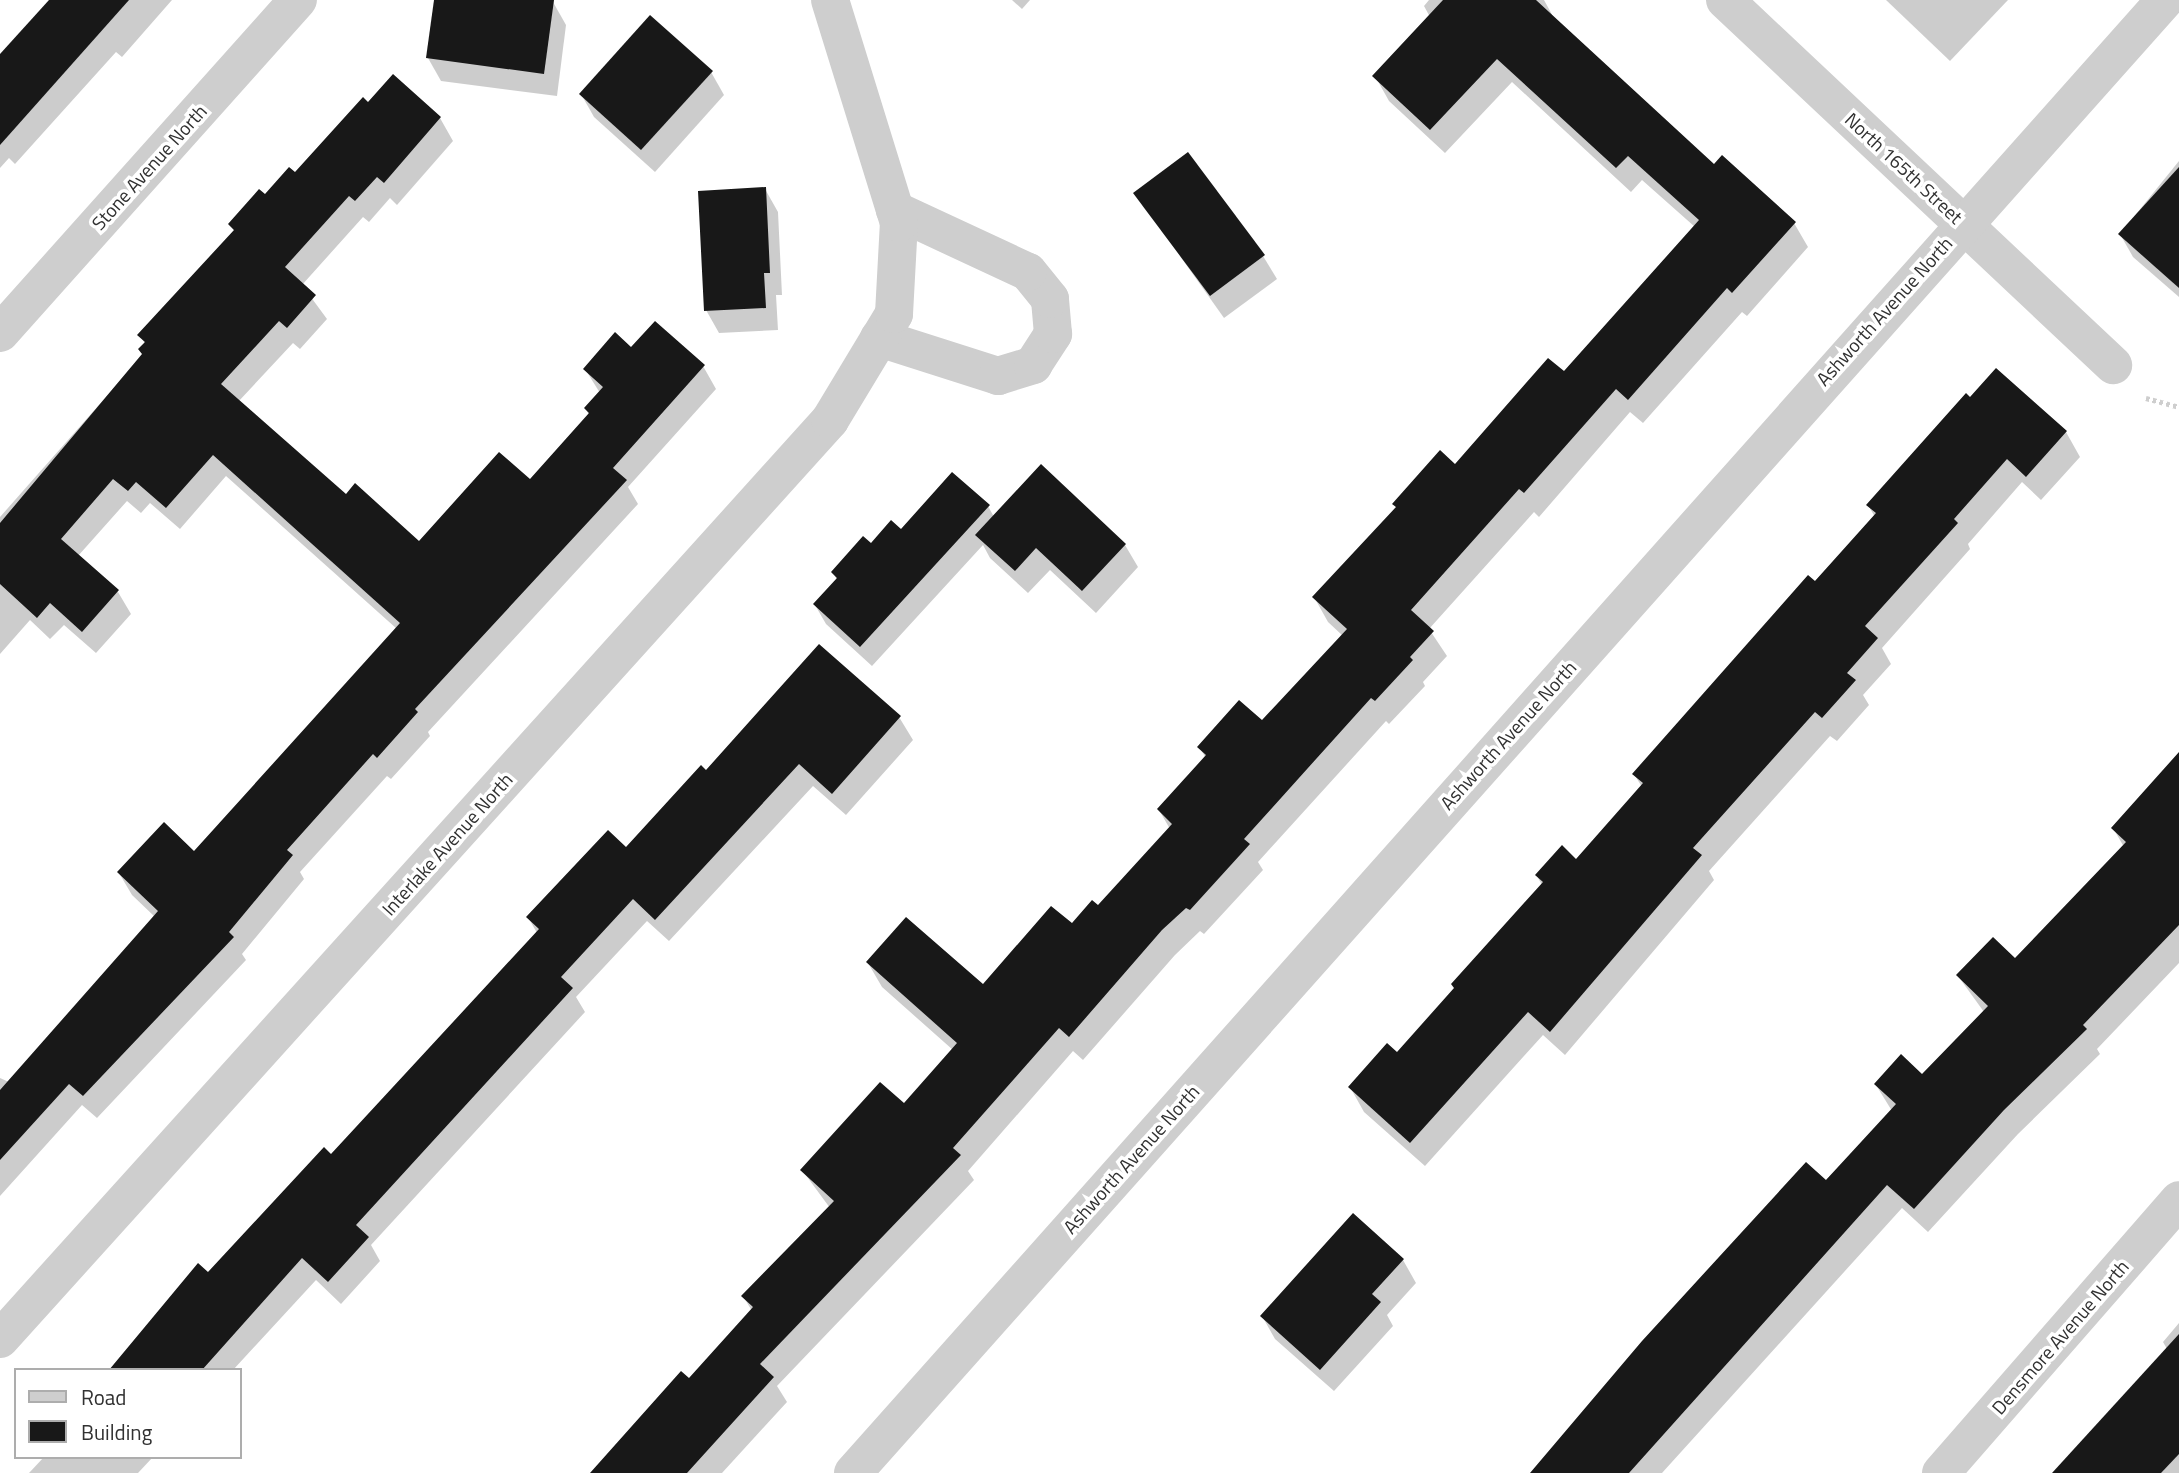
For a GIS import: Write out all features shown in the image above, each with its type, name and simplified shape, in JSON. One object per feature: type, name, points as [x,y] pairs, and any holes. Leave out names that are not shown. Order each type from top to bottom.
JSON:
[{"type":"street","name":"Stone Avenue North","points":[[0,333],[298,0]]},
{"type":"street","name":"Interlake Avenue North","points":[[0,1339],[830,419],[894,314],[899,223],[830,0]]},
{"type":"street","name":"North 165th Street","points":[[1725,0],[2113,365]]},
{"type":"street","name":"Ashworth Avenue North","points":[[853,1473],[1962,223],[2165,0]]},
{"type":"street","points":[[880,338],[998,376],[1033,365],[1053,334],[1050,299],[1028,272],[895,210]]},
{"type":"street","name":"Densmore Avenue North","points":[[1941,1473],[2179,1200]]},
{"type":"building","points":[[49,0],[129,0],[0,145],[0,54]]},
{"type":"building","points":[[434,0],[554,0],[544,74],[426,58]]},
{"type":"building","points":[[1443,0],[1536,0],[1714,164],[1722,155],[1796,222],[1732,293],[1727,288],[1628,400],[1616,389],[1524,493],[1519,489],[1411,610],[1434,631],[1410,657],[1413,660],[1375,701],[1371,698],[1244,839],[1250,844],[1190,910],[1186,908],[1162,930],[1069,1037],[1059,1028],[953,1148],[961,1155],[760,1364],[774,1377],[687,1473],[590,1473],[681,1371],[689,1378],[753,1307],[741,1296],[834,1201],[800,1170],[880,1082],[904,1103],[957,1043],[866,962],[906,917],[983,984],[1051,906],[1072,923],[1092,900],[1098,905],[1172,824],[1157,809],[1206,755],[1197,747],[1239,700],[1262,720],[1347,629],[1312,597],[1396,507],[1392,504],[1440,450],[1455,464],[1548,358],[1564,371],[1699,220],[1628,156],[1616,168],[1497,59],[1430,130],[1372,76]]},
{"type":"building","points":[[650,15],[713,71],[641,150],[579,94]]},
{"type":"building","points":[[393,74],[441,117],[384,183],[377,177],[355,201],[349,196],[285,267],[316,295],[287,328],[279,321],[221,384],[346,494],[355,483],[419,541],[499,452],[530,479],[589,413],[584,408],[603,387],[583,369],[615,332],[631,347],[655,321],[705,365],[613,468],[627,480],[415,709],[418,712],[377,758],[373,754],[287,850],[293,855],[229,932],[234,937],[83,1096],[69,1084],[0,1160],[0,1090],[158,911],[117,872],[164,822],[194,851],[400,623],[213,455],[166,508],[136,482],[128,491],[113,479],[61,539],[119,590],[82,632],[50,603],[37,618],[0,584],[0,523],[142,354],[138,349],[145,342],[137,335],[234,230],[228,224],[259,189],[265,194],[289,167],[295,172],[363,97],[368,102]]},
{"type":"building","points":[[1188,152],[1265,255],[1210,296],[1133,193]]},
{"type":"building","points":[[2179,167],[2179,288],[2118,234]]},
{"type":"building","points":[[766,187],[770,273],[764,273],[766,308],[704,311],[698,191]]},
{"type":"building","points":[[1996,368],[2067,431],[2026,477],[2007,459],[1954,519],[1958,523],[1865,626],[1878,638],[1847,673],[1856,680],[1822,718],[1815,712],[1693,848],[1702,855],[1550,1032],[1528,1012],[1410,1143],[1348,1087],[1387,1043],[1397,1052],[1454,988],[1451,984],[1543,882],[1535,875],[1562,845],[1576,859],[1643,783],[1632,774],[1808,575],[1815,581],[1876,513],[1866,505],[1966,393],[1970,397]]},
{"type":"building","points":[[1041,464],[1126,544],[1082,591],[1036,548],[1015,571],[975,535]]},
{"type":"building","points":[[952,472],[990,505],[860,647],[813,604],[837,578],[831,572],[863,536],[871,543],[891,520],[901,529]]},
{"type":"building","points":[[819,644],[901,716],[832,794],[799,764],[655,920],[633,899],[561,977],[573,988],[356,1225],[369,1237],[328,1282],[302,1258],[204,1368],[111,1368],[198,1263],[208,1272],[324,1147],[331,1154],[539,929],[526,917],[608,830],[626,847],[701,765],[706,770]]},
{"type":"building","points":[[2179,752],[2179,925],[2083,1025],[2087,1029],[2004,1110],[1914,1209],[1887,1185],[1629,1473],[1530,1473],[1642,1341],[1806,1162],[1826,1180],[1896,1104],[1874,1084],[1901,1054],[1922,1074],[1988,1006],[1956,975],[1993,937],[2015,958],[2126,842],[2111,828]]},
{"type":"building","points":[[1353,1213],[1404,1259],[1372,1294],[1381,1302],[1320,1370],[1260,1316]]},
{"type":"building","points":[[2179,1334],[2179,1454],[2161,1473],[2052,1473]]}]
